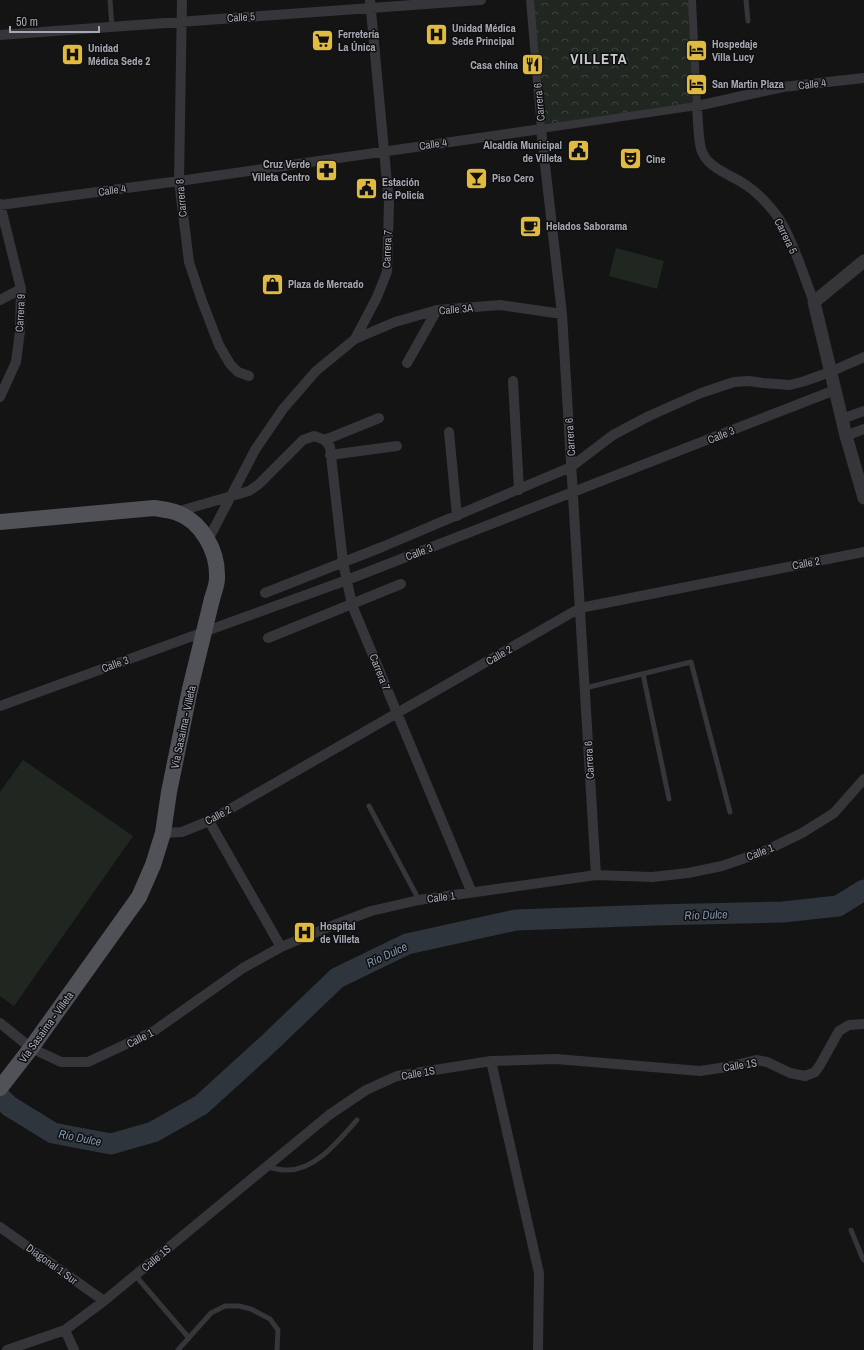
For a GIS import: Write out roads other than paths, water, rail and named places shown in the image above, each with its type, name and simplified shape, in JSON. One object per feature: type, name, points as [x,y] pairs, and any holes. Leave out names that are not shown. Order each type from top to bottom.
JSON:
[{"type":"main road","name":"Vía Sasaima - Villeta","points":[[0,522],[154,508],[176,512],[193,522],[208,540],[216,557],[217,579],[190,690],[163,833],[153,865],[139,897],[31,1048],[0,1088]]},
{"type":"street","name":"Carrera 8","points":[[182,0],[179,181],[189,262],[219,345],[230,364],[238,372],[249,376]]},
{"type":"street","name":"Calle 5","points":[[0,35],[181,22],[370,4],[481,0]]},
{"type":"street","name":"Carrera 6","points":[[530,0],[541,129],[562,314],[596,875]]},
{"type":"street","name":"Carrera 5","points":[[692,0],[696,106],[701,150],[707,160],[745,184],[760,196],[780,220],[792,245],[814,302],[846,436],[864,498]]},
{"type":"street","name":"Carrera 7","points":[[208,540],[233,495],[255,450],[283,409],[316,371],[354,339],[387,272],[388,204],[370,4]]},
{"type":"street","name":"Calle 4","points":[[0,204],[179,181],[541,129],[696,106],[783,87],[864,78]]},
{"type":"street","name":"Carrera 9","points":[[0,204],[21,289],[20,331],[16,362],[0,397]]},
{"type":"street","points":[[814,302],[864,261]]},
{"type":"street","points":[[0,300],[21,289]]},
{"type":"street","name":"Calle 3A","points":[[354,339],[395,322],[437,310],[500,305],[562,314]]},
{"type":"street","points":[[407,363],[437,310]]},
{"type":"street","name":"Calle 3","points":[[266,592],[457,516],[572,467],[613,435],[649,416],[701,393],[734,382],[749,381],[790,385],[830,372],[864,357]]},
{"type":"street","points":[[514,381],[519,490]]},
{"type":"street","name":"Calle 3","points":[[0,706],[347,580],[835,390]]},
{"type":"street","points":[[842,419],[864,411]]},
{"type":"street","points":[[176,512],[249,491],[259,484],[303,440],[314,436],[325,440],[379,418]]},
{"type":"street","points":[[846,436],[864,429]]},
{"type":"street","points":[[449,432],[457,516]]},
{"type":"street","name":"Carrera 7","points":[[325,440],[330,447],[343,562],[352,605],[472,893]]},
{"type":"street","points":[[330,455],[398,446]]},
{"type":"street","name":"Calle 2","points":[[163,833],[182,832],[209,821],[580,608],[864,552]]},
{"type":"street","points":[[268,638],[401,584]]},
{"type":"street","name":"Calle 1","points":[[0,1023],[31,1048],[61,1062],[88,1062],[154,1031],[243,968],[281,947],[371,911],[419,900],[596,875],[652,876],[688,873],[722,866],[765,851],[802,834],[834,813],[864,779]]},
{"type":"street","points":[[209,821],[281,947]]},
{"type":"street","name":"Calle 1S","points":[[7,1350],[65,1330],[136,1275],[329,1115],[366,1090],[396,1076],[491,1061],[556,1059],[700,1071],[727,1067],[756,1060],[767,1062],[790,1073],[806,1076],[815,1072],[839,1031],[848,1025],[864,1024]]},
{"type":"street","points":[[491,1061],[539,1273],[538,1350]]},
{"type":"street","name":"Diagonal 1 Sur","points":[[0,1227],[104,1301]]},
{"type":"street","points":[[65,1330],[74,1350]]},
{"type":"lane","points":[[110,0],[112,26]]},
{"type":"lane","points":[[746,0],[748,21]]},
{"type":"lane","points":[[585,688],[691,662],[730,812]]},
{"type":"lane","points":[[643,674],[669,799]]},
{"type":"lane","points":[[369,806],[419,900]]},
{"type":"lane","points":[[266,1167],[286,1170],[300,1168],[314,1162],[337,1143],[357,1120]]},
{"type":"lane","points":[[851,1230],[864,1260]]},
{"type":"lane","points":[[136,1275],[189,1338]]},
{"type":"lane","points":[[178,1350],[211,1313],[225,1306],[239,1306],[252,1309],[270,1319],[278,1330],[277,1350]]},
{"type":"waterway","name":"Río Dulce","points":[[0,1097],[9,1106],[53,1133],[111,1144],[153,1132],[201,1105],[337,978],[407,944],[516,920],[783,912],[838,906],[864,890]]},
{"type":"place","name":"Unidad Médica Sede Principal","points":[[437,34]]},
{"type":"place","name":"Ferretería La Única","points":[[323,40]]},
{"type":"place","name":"Hospedaje Villa Lucy","points":[[697,50]]},
{"type":"place","name":"Unidad Médica Sede 2","points":[[72,54]]},
{"type":"place","name":"Casa china","points":[[533,65]]},
{"type":"place","name":"San Martin Plaza","points":[[697,84]]},
{"type":"place","name":"Alcaldía Municipal de Villeta","points":[[578,151]]},
{"type":"place","name":"Cine","points":[[630,159]]},
{"type":"place","name":"Cruz Verde Villeta Centro","points":[[326,170]]},
{"type":"place","name":"Piso Cero","points":[[476,178]]},
{"type":"place","name":"Estación de Policía","points":[[366,188]]},
{"type":"place","name":"Helados Saborama","points":[[531,226]]},
{"type":"place","name":"Plaza de Mercado","points":[[272,284]]},
{"type":"place","name":"Hospital de Villeta","points":[[305,932]]},
{"type":"district","name":"VILLETA","points":[[599,58]]}]
